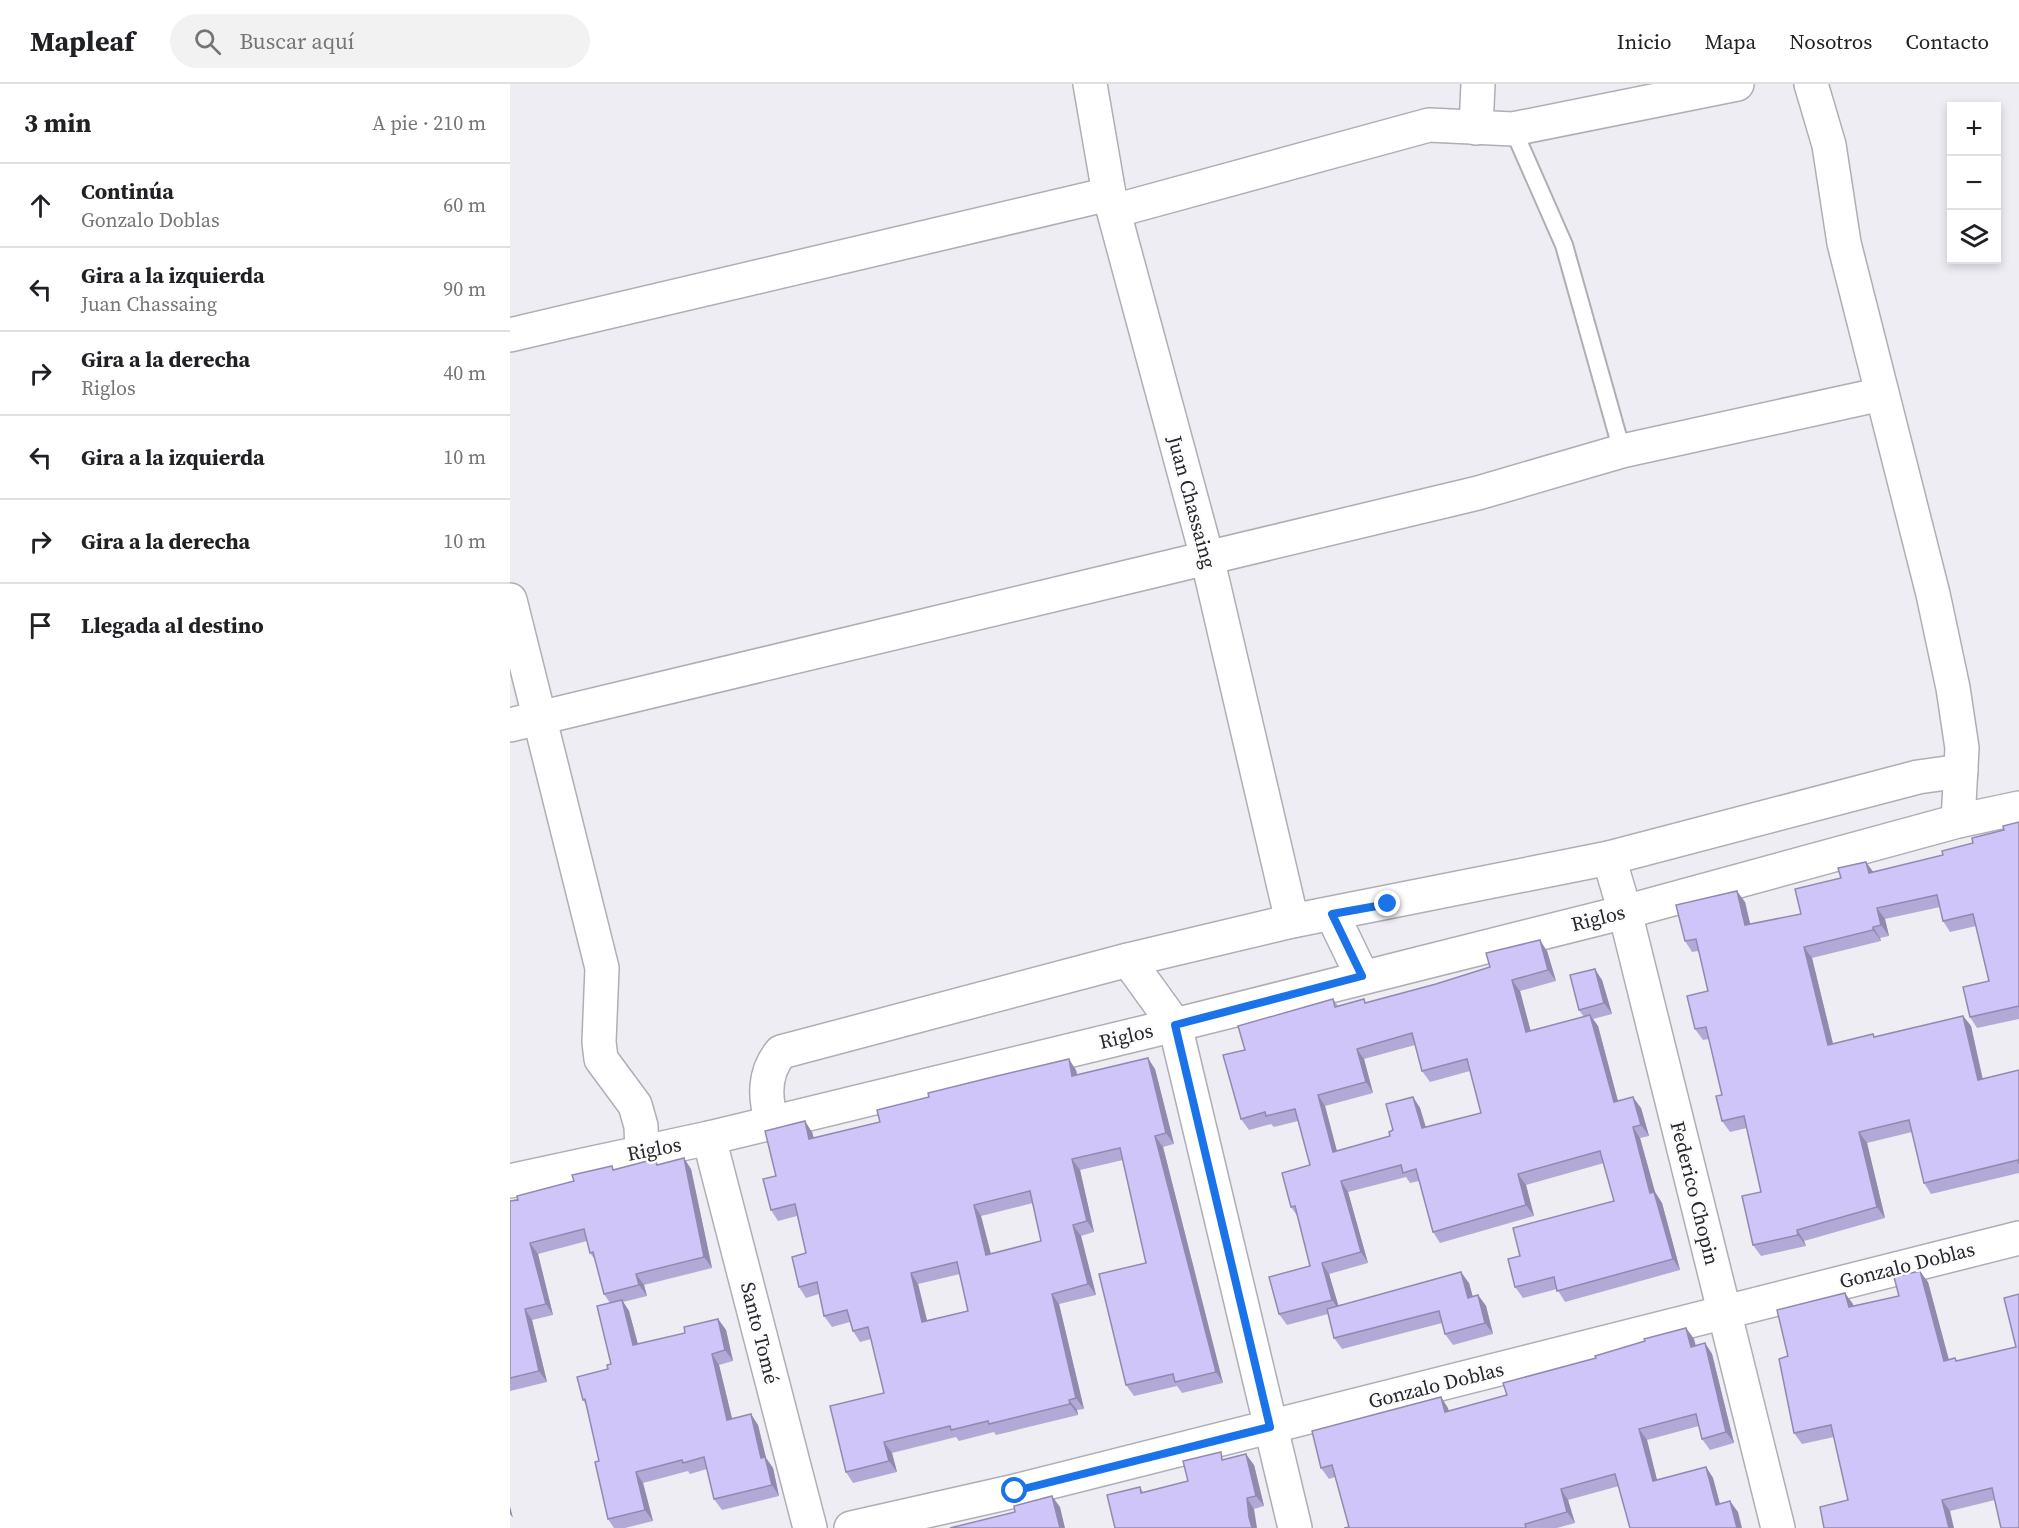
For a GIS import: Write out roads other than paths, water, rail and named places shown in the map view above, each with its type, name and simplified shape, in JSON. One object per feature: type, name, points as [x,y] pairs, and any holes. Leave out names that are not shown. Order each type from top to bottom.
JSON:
[{"type":"street","name":"Juan Chassaing","points":[[1090,84],[1112,203],[1208,557],[1292,921]]},
{"type":"street","points":[[1476,128],[1478,84]]},
{"type":"street","points":[[510,334],[1112,203],[1429,124],[1512,129],[1737,84]]},
{"type":"street","points":[[1811,84],[1829,145],[1844,243],[1933,594],[1950,676],[1962,748],[1958,821]]},
{"type":"street","points":[[525,721],[1478,493],[1622,451],[1882,394]]},
{"type":"street","points":[[510,600],[525,721],[602,968],[598,1042],[602,1059],[635,1105],[642,1151]]},
{"type":"street","points":[[772,1121],[766,1104],[768,1073],[781,1052],[1128,960],[1292,921],[1609,858],[1918,777],[1961,771]]},
{"type":"street","name":"Riglos","points":[[510,1181],[710,1138],[772,1121],[1175,1025],[1362,976],[1625,912],[1958,821],[2019,808]]},
{"type":"street","name":"Federico Chopin","points":[[1609,858],[1625,912],[1778,1528]]},
{"type":"street","points":[[1332,914],[1362,976]]},
{"type":"street","points":[[1128,960],[1175,1025],[1295,1528]]},
{"type":"street","name":"Santo Tomé","points":[[710,1138],[810,1528]]},
{"type":"street","name":"Gonzalo Doblas","points":[[851,1528],[1015,1491],[2019,1238]]},
{"type":"lane","points":[[1512,129],[1564,245],[1622,451]]}]
